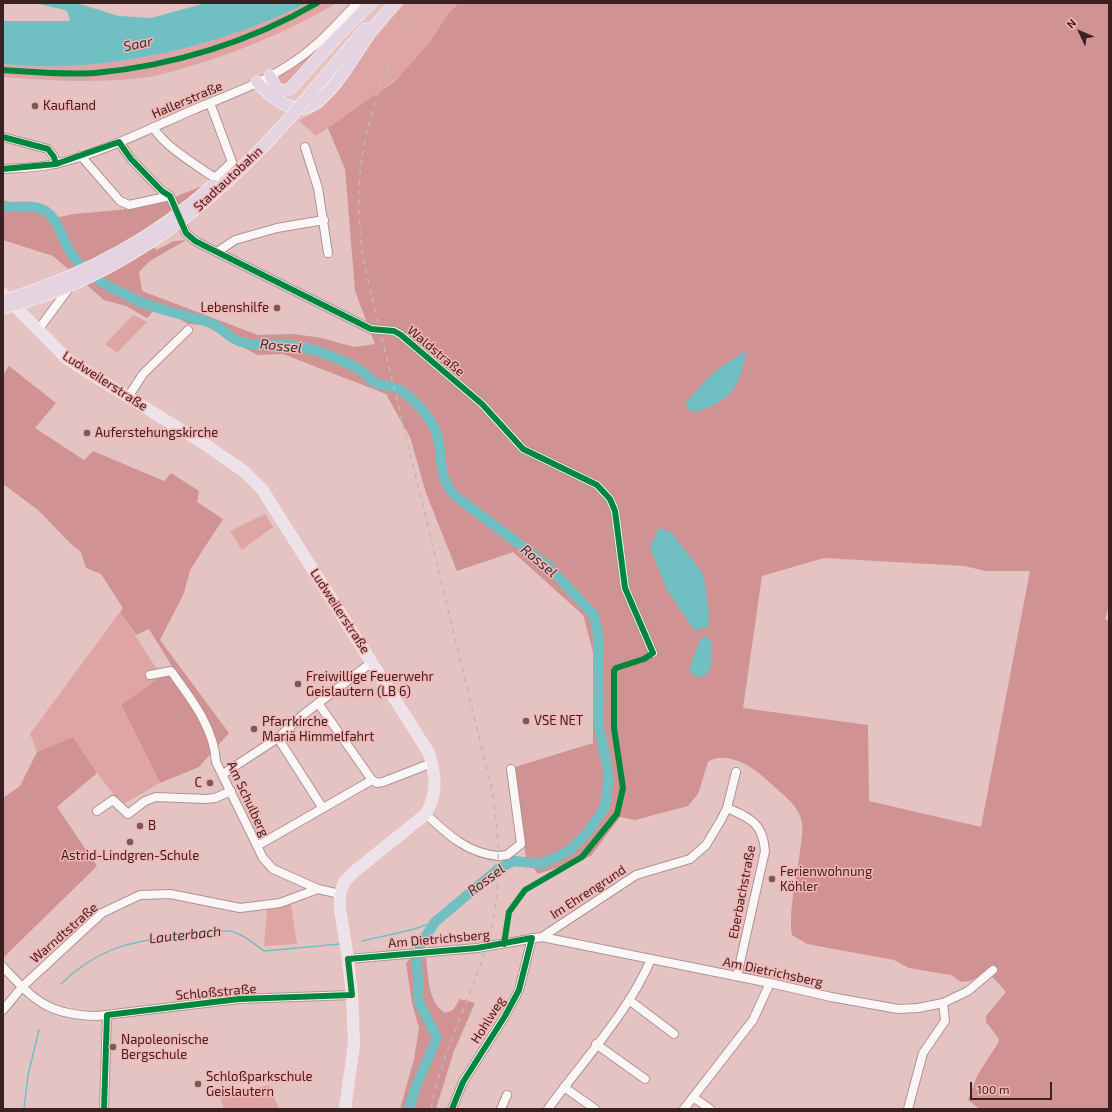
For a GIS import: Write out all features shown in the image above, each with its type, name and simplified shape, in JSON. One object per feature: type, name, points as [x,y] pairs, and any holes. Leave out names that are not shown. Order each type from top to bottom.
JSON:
[{"type":"highway","points":[[270,76],[276,88],[280,91],[290,89],[336,38],[371,3]]},
{"type":"highway","points":[[3,300],[72,276],[124,249],[158,228],[210,188],[302,98],[379,3]]},
{"type":"highway","name":"Stadtautobahn","points":[[3,308],[45,296],[84,280],[127,258],[188,217],[239,171],[302,98],[389,3]]},
{"type":"highway","points":[[257,82],[287,105],[304,108],[315,104],[331,88],[372,30],[395,3]]},
{"type":"main road","name":"Ludweilerstraße","points":[[3,294],[66,358],[220,454],[256,482],[429,753],[435,774],[435,788],[433,801],[426,814],[354,871],[344,882],[340,894],[340,909],[352,995],[354,1044],[345,1109]]},
{"type":"street","name":"Hallerstraße","points":[[3,169],[56,164],[81,156],[119,142],[270,76],[293,63],[311,48],[357,3]]},
{"type":"street","points":[[153,127],[157,133],[180,153],[215,178],[232,162],[210,103]]},
{"type":"street","points":[[3,137],[48,149],[54,157],[56,164]]},
{"type":"street","name":"Waldstraße","points":[[119,142],[131,159],[162,191],[170,196],[186,233],[195,241],[371,329],[394,331],[401,335],[482,404],[523,449],[597,485],[610,499],[615,511],[625,588],[653,653]]},
{"type":"street","points":[[305,147],[318,188],[328,253]]},
{"type":"street","points":[[81,156],[120,201],[130,205],[170,196]]},
{"type":"street","points":[[217,252],[235,240],[278,228],[324,220]]},
{"type":"street","points":[[38,330],[76,278]]},
{"type":"street","points":[[128,397],[144,374],[188,330]]},
{"type":"street","points":[[223,774],[278,738],[318,702],[372,662]]},
{"type":"street","name":"Am Schulberg","points":[[150,675],[171,672],[197,708],[209,730],[216,750],[216,762],[263,858],[273,869],[318,889],[340,894]]},
{"type":"street","points":[[318,702],[372,780],[377,783],[432,764]]},
{"type":"street","points":[[278,738],[322,807]]},
{"type":"street","points":[[426,814],[445,832],[467,847],[479,853],[499,856],[507,855],[521,844],[511,769]]},
{"type":"street","name":"Im Ehrengrund","points":[[542,937],[636,875],[690,859],[706,845],[727,808],[736,772]]},
{"type":"street","points":[[257,846],[322,807],[372,780]]},
{"type":"street","points":[[97,811],[113,800],[128,814],[145,801],[156,797],[206,799],[215,798],[231,791]]},
{"type":"street","name":"Eberbachstraße","points":[[727,808],[748,817],[756,824],[762,833],[765,851],[737,976]]},
{"type":"street","name":"Warndtstraße","points":[[3,1010],[22,987],[102,913],[140,895],[170,894],[240,908],[280,903],[318,889]]},
{"type":"street","name":"Am Dietrichsberg","points":[[348,959],[477,948],[542,937],[737,976],[831,997],[898,1009],[918,1008],[943,1003],[968,991],[993,970]]},
{"type":"street","name":"Hohlweg","points":[[452,1109],[463,1082],[505,1016],[519,990],[532,938]]},
{"type":"street","points":[[548,1109],[629,1000],[642,979],[651,959]]},
{"type":"street","name":"Schloßstraße","points":[[3,967],[39,1002],[56,1011],[76,1016],[107,1015],[239,999],[352,995]]},
{"type":"street","points":[[684,1109],[753,1020],[770,983]]},
{"type":"street","points":[[629,1000],[674,1034]]},
{"type":"street","points":[[908,1109],[923,1053],[945,1021],[943,1003]]},
{"type":"street","points":[[104,1109],[107,1015]]},
{"type":"street","points":[[596,1044],[635,1076],[645,1079]]},
{"type":"street","points":[[564,1087],[595,1109]]},
{"type":"street","points":[[501,1109],[507,1095]]},
{"type":"street","points":[[693,1097],[710,1109]]},
{"type":"shaded area","points":[[307,3],[337,3],[288,29],[239,50],[166,73],[125,80],[90,81],[3,77],[3,64],[41,66],[80,65],[119,61],[198,45],[237,33],[273,19]]},
{"type":"shaded area","points":[[405,3],[459,3],[446,18],[429,45],[417,59],[376,95],[316,136],[299,121],[323,107],[375,38]]},
{"type":"shaded area","points":[[459,3],[1109,3],[1109,607],[1105,620],[1109,620],[1109,1109],[980,1109],[968,1100],[977,1076],[999,1039],[986,1022],[986,1016],[1006,992],[988,972],[970,981],[961,982],[951,975],[909,968],[894,960],[807,944],[792,935],[791,914],[802,837],[801,819],[796,808],[787,798],[758,772],[741,762],[726,758],[717,758],[708,762],[698,794],[688,806],[635,820],[620,817],[591,856],[538,874],[526,858],[515,767],[593,743],[593,652],[583,615],[513,552],[457,571],[426,493],[410,437],[386,394],[283,354],[257,355],[204,325],[188,324],[163,309],[156,308],[147,318],[126,306],[104,300],[53,256],[3,240],[3,200],[60,217],[74,214],[130,209],[163,202],[207,184],[143,232],[156,250],[174,241],[186,240],[150,261],[139,272],[142,291],[258,335],[294,334],[322,338],[354,347],[375,344],[355,291],[345,169],[328,128],[395,81],[428,45],[449,13]],"holes":[[[824,558],[964,566],[986,571],[1030,571],[981,827],[869,801],[868,725],[743,708],[762,576]]]},
{"type":"shaded area","points":[[333,34],[291,83],[280,86],[277,78],[279,75],[319,48]]},
{"type":"shaded area","points":[[133,315],[147,322],[117,353],[105,344]]},
{"type":"shaded area","points":[[9,366],[56,403],[35,428],[84,460],[93,451],[164,481],[171,473],[199,491],[197,502],[223,519],[190,570],[184,593],[160,640],[229,733],[199,767],[160,783],[121,705],[173,668],[149,629],[136,635],[120,612],[123,608],[101,574],[86,568],[81,552],[72,545],[38,510],[3,484],[3,375]]},
{"type":"shaded area","points":[[265,514],[273,527],[242,550],[230,531]]},
{"type":"shaded area","points":[[120,612],[162,677],[121,705],[160,783],[122,805],[97,773],[73,737],[37,752],[30,734]]},
{"type":"shaded area","points":[[73,737],[97,773],[57,807],[97,866],[3,958],[3,798],[20,786],[37,752]]},
{"type":"shaded area","points":[[291,904],[297,944],[264,946],[267,908]]},
{"type":"shaded area","points":[[411,958],[426,958],[432,995],[439,1008],[445,1013],[453,1010],[460,999],[475,1003],[454,1051],[436,1109],[400,1109],[414,1059],[419,1028],[412,1003],[406,963]]},
{"type":"shaded area","points":[[269,1085],[279,1109],[224,1109],[220,1096]]},
{"type":"water","name":"Saar","points":[[35,3],[76,3],[119,16],[151,18],[206,3],[307,3],[273,19],[237,33],[198,45],[159,54],[119,61],[80,65],[41,66],[3,64],[3,21],[70,21],[68,13],[65,10]]},
{"type":"water","points":[[747,350],[739,379],[729,394],[710,407],[691,412],[685,403],[714,372]]},
{"type":"water","points":[[659,528],[672,533],[703,574],[708,603],[709,626],[695,631],[668,592],[650,548]]},
{"type":"water","points":[[706,636],[711,641],[712,662],[708,673],[700,677],[694,676],[689,669],[700,640]]},
{"type":"waterway","name":"Rossel","points":[[3,207],[20,206],[43,209],[54,219],[67,246],[79,264],[100,281],[138,301],[211,323],[237,341],[256,345],[294,346],[308,348],[324,353],[360,370],[374,382],[402,391],[419,406],[433,425],[438,439],[445,481],[454,495],[547,565],[594,615],[598,637],[599,727],[609,776],[605,807],[588,832],[571,849],[559,856],[541,864],[514,861],[498,869],[435,922],[420,945],[417,963],[419,1002],[437,1038],[416,1086],[409,1109]]},
{"type":"waterway","name":"Lauterbach","points":[[362,941],[411,930],[435,922]]},
{"type":"waterway","name":"Lauterbach","points":[[61,984],[75,971],[104,953],[119,947],[151,939],[222,931],[242,935],[264,951],[340,944]]},
{"type":"waterway","name":"Lauterbach","points":[[24,1109],[28,1075],[39,1030]]},
{"type":"railway","points":[[423,3],[411,19],[398,44],[387,70],[370,119],[361,165],[359,188],[361,237],[364,264],[492,790],[498,852],[497,893],[490,935],[484,955],[441,1069],[431,1109]]},
{"type":"cycle path","points":[[3,70],[83,74],[124,70],[153,65],[210,50],[238,40],[291,17],[317,3]]},
{"type":"cycle path","points":[[3,137],[48,149],[54,157],[56,164]]},
{"type":"cycle path","points":[[3,169],[56,164],[119,142],[131,159],[162,191],[170,196],[186,233],[195,241],[371,329],[394,331],[401,335],[482,404],[523,449],[597,485],[610,499],[615,511],[625,588],[653,653],[644,659],[616,668],[614,671],[614,728],[623,788],[617,814],[582,857],[525,890],[509,912],[504,944]]},
{"type":"cycle path","points":[[104,1109],[107,1015],[239,999],[352,995],[348,959],[477,948],[532,938],[519,990],[505,1016],[463,1082],[452,1109]]},
{"type":"place","name":"Kaufland","points":[[35,106]]},
{"type":"place","name":"Lebenshilfe","points":[[277,308]]},
{"type":"place","name":"Auferstehungskirche","points":[[87,433]]},
{"type":"place","name":"Freiwillige Feuerwehr Geislautern (LB 6)","points":[[298,684]]},
{"type":"place","name":"VSE NET","points":[[526,721]]},
{"type":"place","name":"Pfarrkirche Mariä Himmelfahrt","points":[[254,729]]},
{"type":"place","name":"C","points":[[210,783]]},
{"type":"place","name":"B","points":[[140,826]]},
{"type":"place","name":"Astrid-Lindgren-Schule","points":[[130,842]]},
{"type":"place","name":"Ferienwohnung Köhler","points":[[772,879]]},
{"type":"place","name":"Napoleonische Bergschule","points":[[113,1047]]},
{"type":"place","name":"Schloßparkschule Geislautern","points":[[198,1084]]}]
